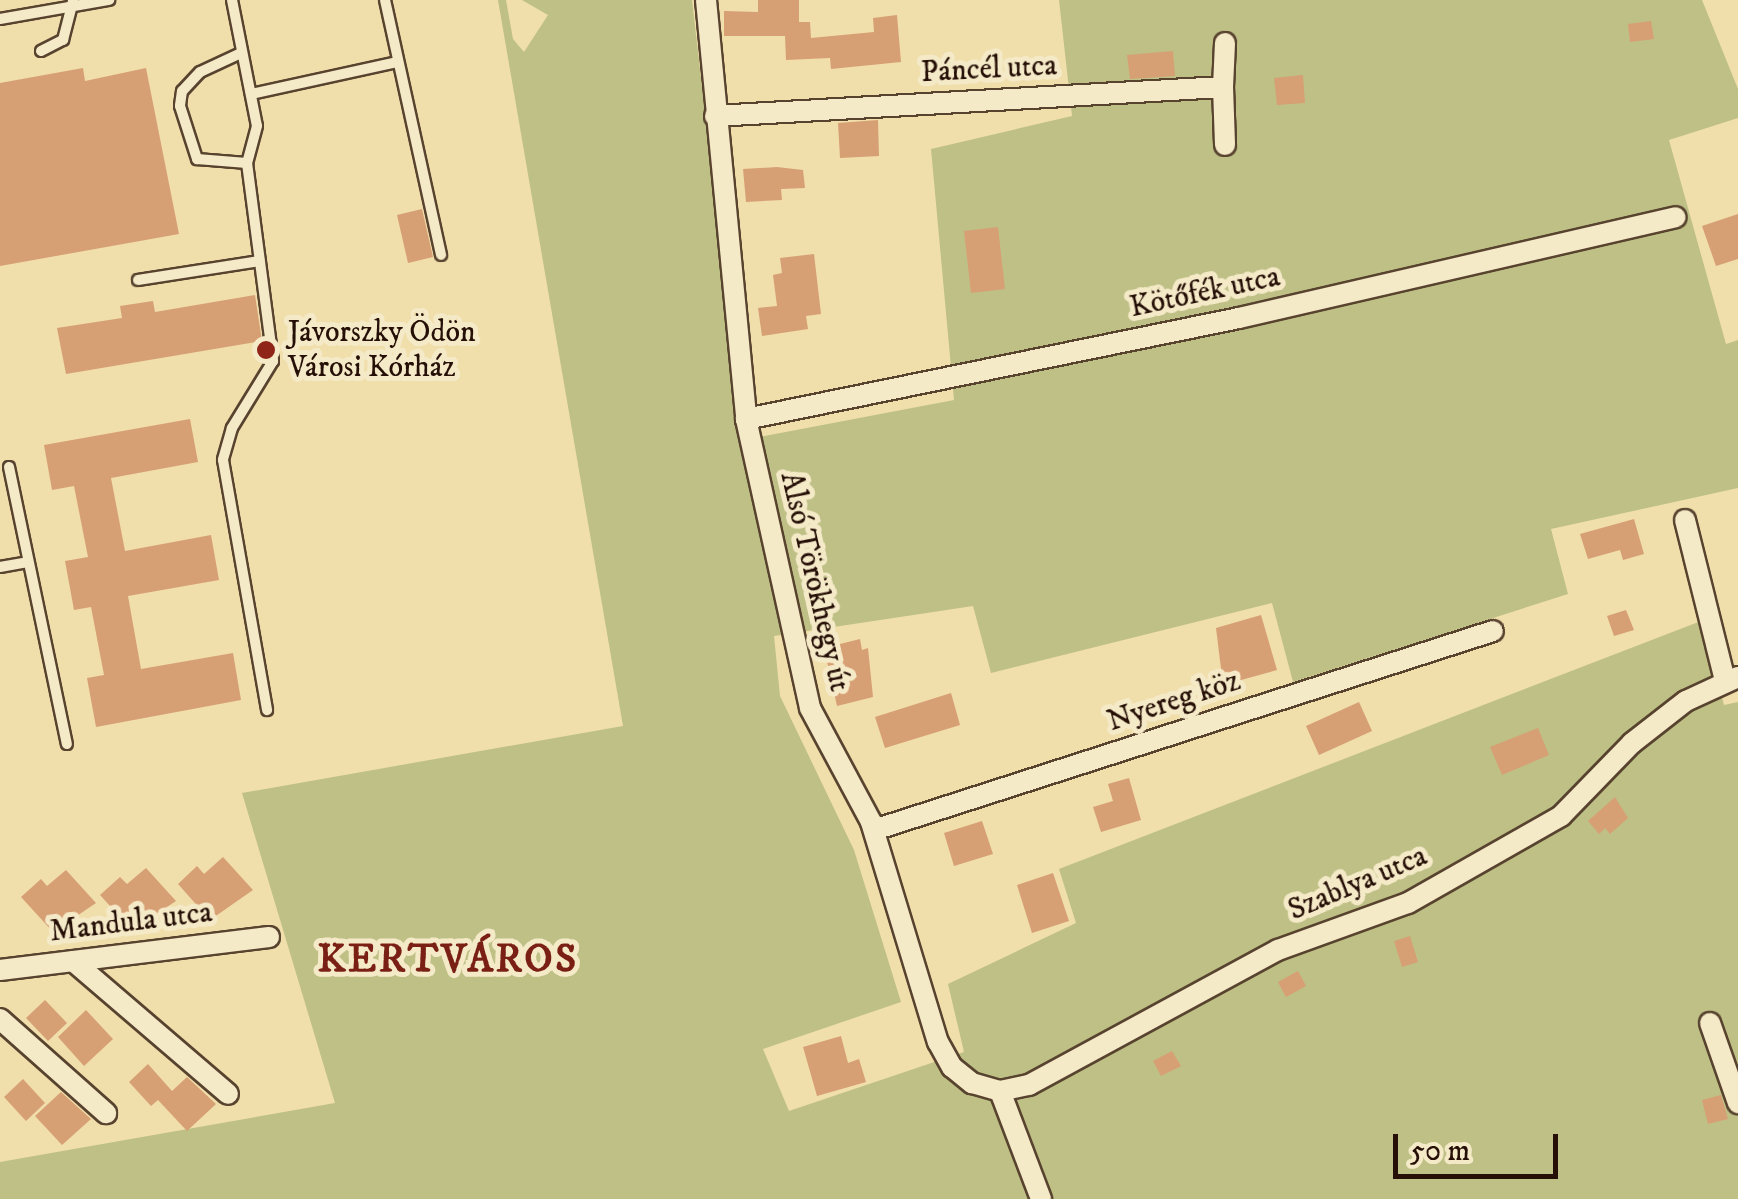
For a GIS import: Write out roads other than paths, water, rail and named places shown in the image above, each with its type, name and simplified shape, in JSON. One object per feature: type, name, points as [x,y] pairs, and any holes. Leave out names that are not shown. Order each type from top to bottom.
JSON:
[{"type":"street","name":"Alsó Törökhegy út","points":[[706,0],[746,419],[810,708],[874,830],[938,1042],[952,1067],[972,1083],[1000,1091]]},
{"type":"street","points":[[1225,43],[1225,145]]},
{"type":"street","name":"Páncél utca","points":[[715,116],[1222,87]]},
{"type":"street","name":"Kötőfék utca","points":[[746,419],[1239,318],[1676,218]]},
{"type":"street","points":[[1685,520],[1732,678]]},
{"type":"street","name":"Nyereg köz","points":[[874,830],[1493,631]]},
{"type":"street","name":"Szablya utca","points":[[1000,1091],[1029,1085],[1278,950],[1408,902],[1561,816],[1632,743],[1732,678]]},
{"type":"street","name":"Mandula utca","points":[[0,970],[270,936]]},
{"type":"street","points":[[73,961],[228,1094]]},
{"type":"street","points":[[0,1018],[106,1113]]},
{"type":"street","points":[[1710,1022],[1738,1103]]},
{"type":"street","points":[[1000,1091],[1041,1199]]},
{"type":"lane","points":[[0,20],[73,3],[109,0]]},
{"type":"lane","points":[[232,0],[258,126],[247,164],[273,361],[232,428],[223,460],[267,710]]},
{"type":"lane","points":[[385,0],[441,255]]},
{"type":"lane","points":[[40,52],[63,40],[73,3]]},
{"type":"lane","points":[[241,53],[200,72],[182,91],[180,106],[196,159],[247,164]]},
{"type":"lane","points":[[250,94],[398,62]]},
{"type":"lane","points":[[138,280],[260,260]]},
{"type":"lane","points":[[9,467],[67,744]]},
{"type":"lane","points":[[0,567],[28,562]]},
{"type":"place","name":"Jávorszky Ödön Városi Kórház","points":[[266,350]]},
{"type":"district","name":"KERTVÁROS","points":[[448,960]]}]
